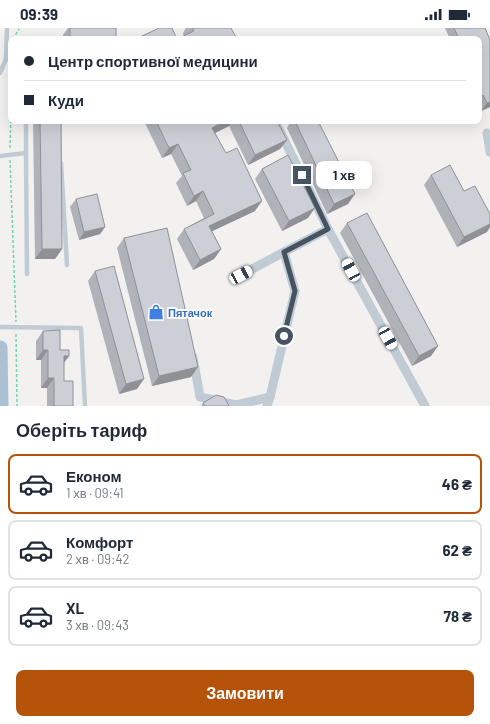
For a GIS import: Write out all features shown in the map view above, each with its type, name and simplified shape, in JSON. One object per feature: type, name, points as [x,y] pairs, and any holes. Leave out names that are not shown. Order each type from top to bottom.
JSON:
[{"type":"main road","points":[[0,348],[1,406]]},
{"type":"street","points":[[276,124],[328,229],[425,406]]},
{"type":"street","points":[[487,133],[490,152]]},
{"type":"street","points":[[241,275],[328,229]]},
{"type":"street","points":[[267,406],[295,291],[284,252]]},
{"type":"street","points":[[190,344],[200,398],[236,405],[270,396]]},
{"type":"lane","points":[[0,73],[6,59],[7,28]]},
{"type":"lane","points":[[26,124],[27,274]]},
{"type":"lane","points":[[0,156],[26,153]]},
{"type":"lane","points":[[61,159],[67,265]]},
{"type":"lane","points":[[0,327],[81,328],[85,406]]},
{"type":"path","points":[[11,124],[10,155],[16,327],[17,406]]},
{"type":"building","points":[[70,28],[116,28],[116,36],[70,36]]},
{"type":"building","points":[[159,28],[172,28],[176,36],[142,36]]},
{"type":"building","points":[[192,28],[231,28],[235,36],[183,36],[194,31]]},
{"type":"building","points":[[454,28],[485,28],[490,40],[490,102],[487,103],[482,96],[482,36],[458,36]]},
{"type":"building","points":[[40,124],[61,124],[62,249],[42,249]]},
{"type":"building","points":[[157,124],[219,124],[212,128],[226,153],[237,148],[262,201],[209,226],[221,249],[200,260],[184,229],[214,214],[203,191],[194,196],[183,173],[191,170],[178,144],[169,148]]},
{"type":"building","points":[[240,124],[279,124],[287,140],[255,155]]},
{"type":"building","points":[[296,124],[320,124],[355,194],[334,204]]},
{"type":"building","points":[[288,155],[315,208],[289,221],[262,169]]},
{"type":"building","points":[[450,165],[464,191],[475,186],[490,214],[490,224],[464,237],[431,175]]},
{"type":"building","points":[[97,194],[105,227],[84,232],[76,199]]},
{"type":"building","points":[[367,213],[438,346],[419,356],[347,223]]},
{"type":"building","name":"Пятачок","points":[[167,228],[198,367],[159,376],[124,238]]},
{"type":"building","points":[[114,266],[144,379],[126,384],[95,271]]},
{"type":"building","points":[[60,330],[60,350],[69,350],[69,356],[64,356],[64,381],[73,381],[73,406],[54,406],[54,378],[48,378],[48,350],[43,350],[43,331]]},
{"type":"building","points":[[216,395],[224,397],[229,406],[205,406],[203,403]]},
{"type":"place","name":"Пятачок","points":[[156,312]]},
{"type":"route","points":[[284,336],[295,291],[284,252],[328,229],[302,175]]}]
